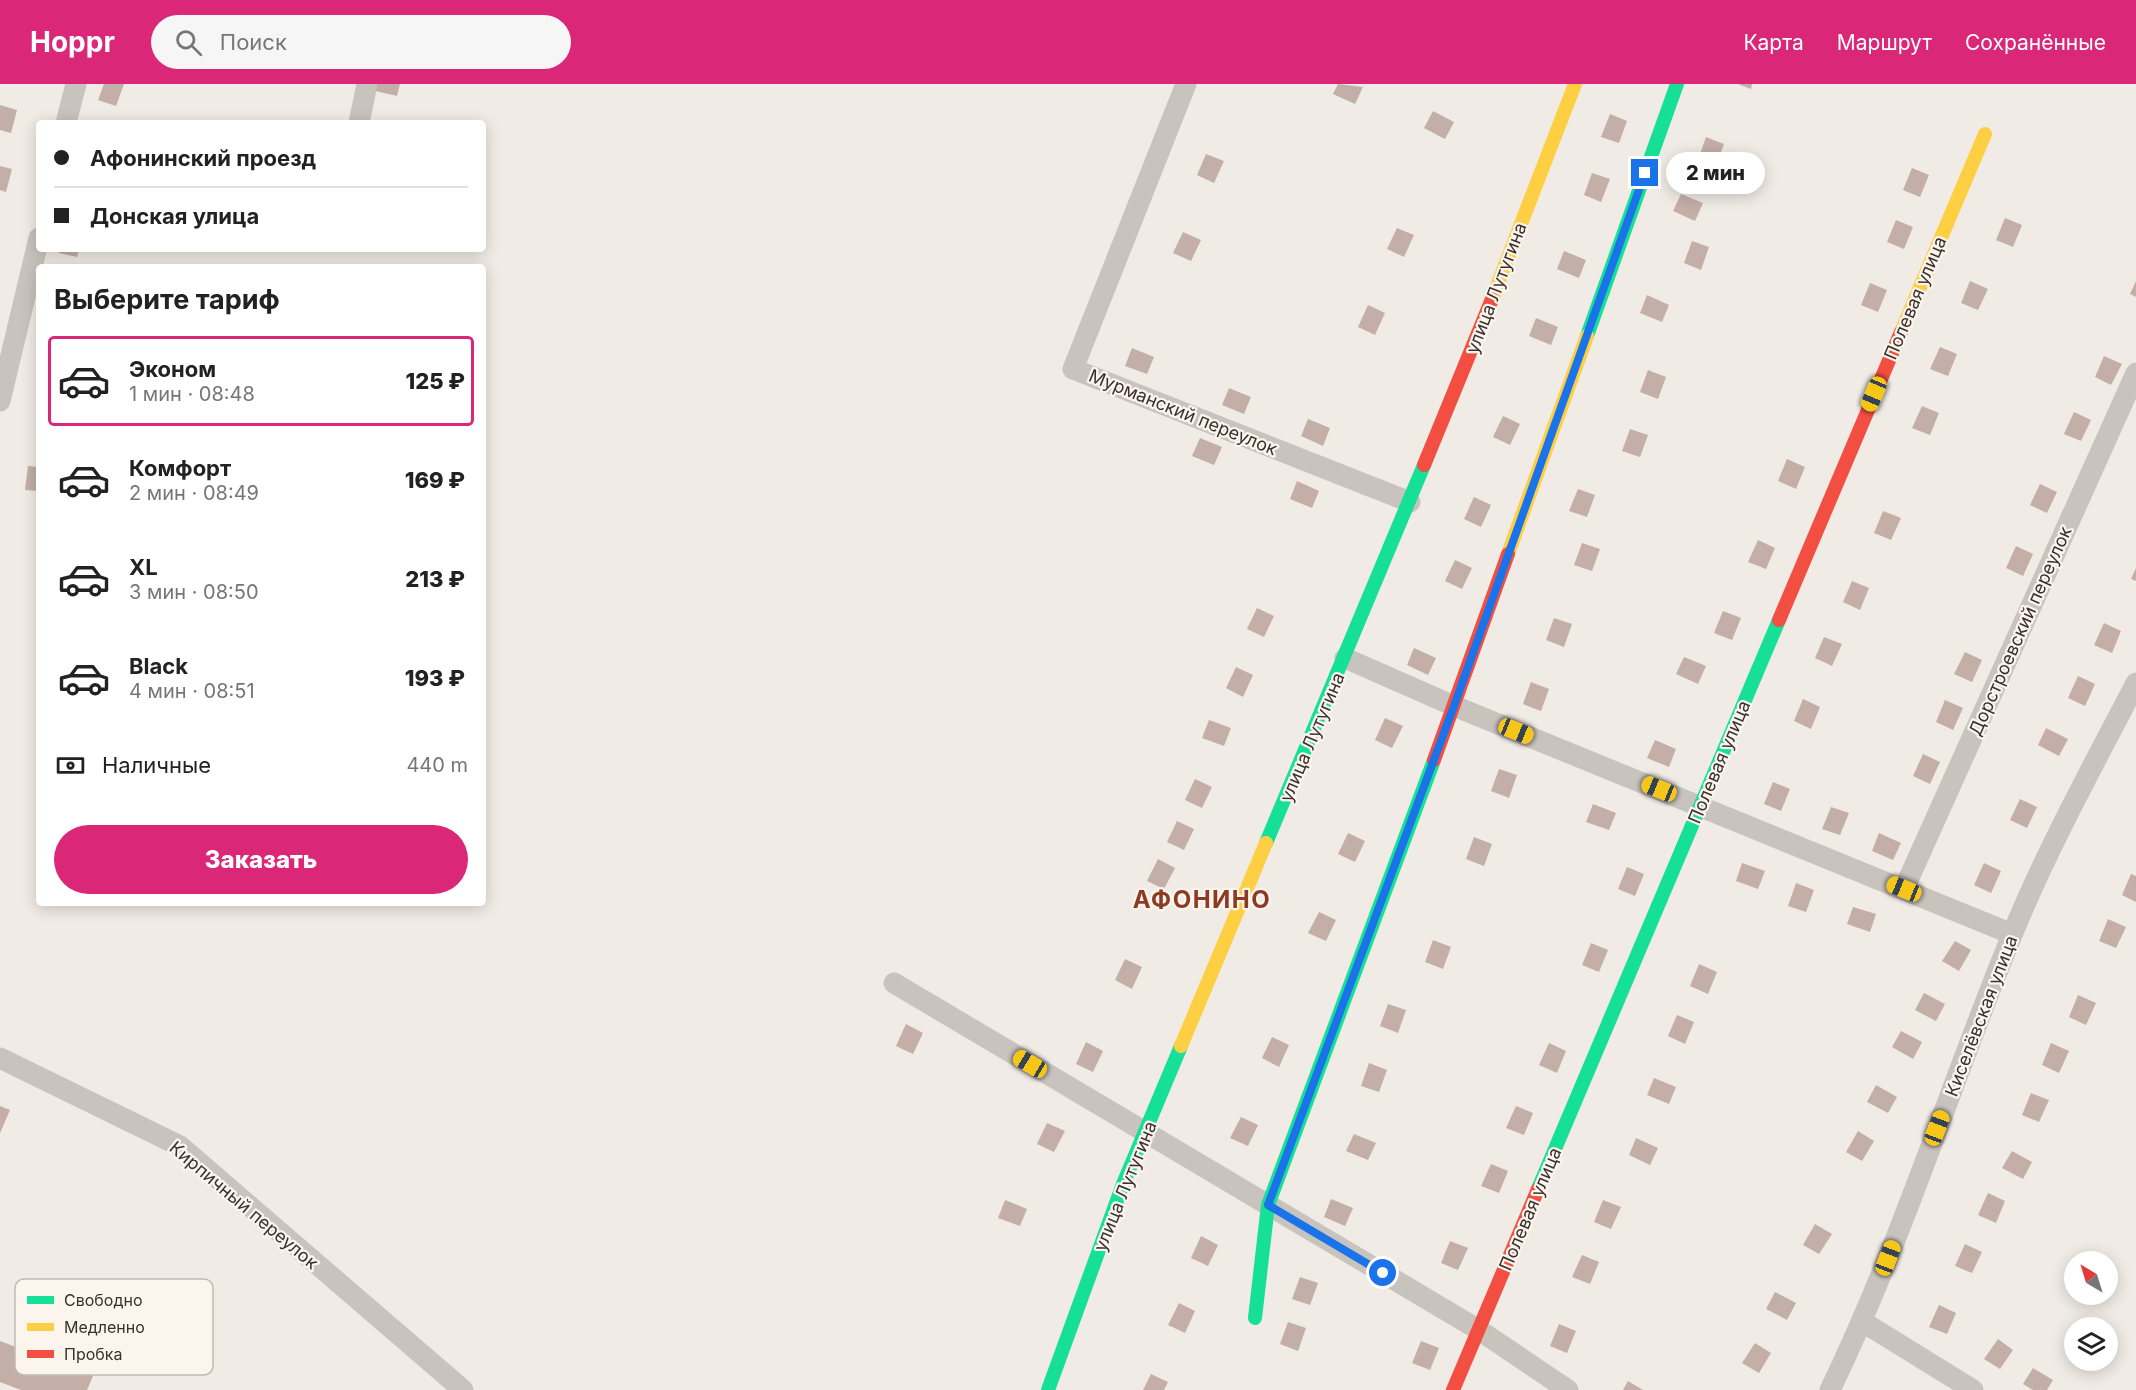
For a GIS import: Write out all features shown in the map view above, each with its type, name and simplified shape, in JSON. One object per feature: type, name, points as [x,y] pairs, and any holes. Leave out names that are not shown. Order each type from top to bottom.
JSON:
[{"type":"street","points":[[67,120],[76,84]]},
{"type":"street","points":[[360,120],[368,84]]},
{"type":"street","name":"Мурманский переулок","points":[[1186,84],[1074,369],[1410,502]]},
{"type":"street","name":"улица Лутугина","points":[[1048,1390],[1123,1184],[1410,502],[1463,373],[1575,84]]},
{"type":"street","points":[[1255,1318],[1268,1205],[1454,706],[1677,84]]},
{"type":"street","name":"Полевая улица","points":[[1453,1390],[1985,134]]},
{"type":"street","points":[[0,401],[36,251]]},
{"type":"street","name":"Дорстроевский переулок","points":[[1904,889],[2136,373]]},
{"type":"street","points":[[1345,658],[1454,706],[2012,934]]},
{"type":"street","name":"Киселёвская улица","points":[[1830,1390],[1863,1322],[2012,934],[2058,832],[2136,683]]},
{"type":"street","points":[[894,983],[1479,1330],[1568,1390]]},
{"type":"street","name":"Кирпичный переулок","points":[[0,1058],[180,1146],[459,1389]]},
{"type":"street","points":[[1863,1322],[1973,1390]]},
{"type":"building","points":[[104,84],[124,84],[116,106],[98,100]]},
{"type":"building","points":[[372,84],[400,84],[397,96],[371,90]]},
{"type":"building","points":[[1338,84],[1363,87],[1355,104],[1333,94]]},
{"type":"building","points":[[1738,84],[1752,84],[1751,89]]},
{"type":"building","points":[[0,105],[17,110],[11,133],[0,130]]},
{"type":"building","points":[[1433,111],[1454,122],[1445,139],[1424,128]]},
{"type":"building","points":[[1610,114],[1627,121],[1619,143],[1601,137]]},
{"type":"building","points":[[1706,137],[1724,144],[1716,166],[1698,160]]},
{"type":"building","points":[[1206,154],[1224,161],[1214,183],[1197,175]]},
{"type":"building","points":[[0,166],[12,169],[6,192],[0,190]]},
{"type":"building","points":[[1912,168],[1929,175],[1920,197],[1903,190]]},
{"type":"building","points":[[1592,173],[1610,179],[1601,202],[1584,195]]},
{"type":"building","points":[[1681,194],[1703,203],[1695,221],[1673,211]]},
{"type":"building","points":[[2005,218],[2022,225],[2013,247],[1996,240]]},
{"type":"building","points":[[1896,220],[1913,227],[1904,249],[1887,242]]},
{"type":"building","points":[[1397,228],[1414,235],[1404,257],[1387,249]]},
{"type":"building","points":[[1183,232],[1201,240],[1191,261],[1173,253]]},
{"type":"building","points":[[1692,241],[1709,247],[1701,270],[1684,263]]},
{"type":"building","points":[[1564,251],[1586,260],[1579,278],[1557,269]]},
{"type":"building","points":[[59,252],[78,252],[77,257]]},
{"type":"building","points":[[1970,281],[1988,289],[1978,310],[1961,303]]},
{"type":"building","points":[[2136,281],[2136,297],[2130,294]]},
{"type":"building","points":[[1870,283],[1887,290],[1878,312],[1861,305]]},
{"type":"building","points":[[1647,295],[1669,305],[1662,322],[1640,313]]},
{"type":"building","points":[[1368,305],[1385,313],[1375,335],[1358,327]]},
{"type":"building","points":[[1536,318],[1558,327],[1551,345],[1529,336]]},
{"type":"building","points":[[1940,347],[1957,354],[1948,376],[1930,369]]},
{"type":"building","points":[[1132,348],[1154,357],[1147,374],[1125,366]]},
{"type":"building","points":[[2104,356],[2122,364],[2111,385],[2095,377]]},
{"type":"building","points":[[1648,370],[1666,377],[1658,399],[1640,392]]},
{"type":"building","points":[[1229,388],[1251,397],[1244,414],[1222,405]]},
{"type":"building","points":[[1922,406],[1939,413],[1930,435],[1912,428]]},
{"type":"building","points":[[2074,412],[2091,420],[2081,441],[2064,434]]},
{"type":"building","points":[[1503,416],[1520,424],[1510,445],[1493,437]]},
{"type":"building","points":[[1308,419],[1330,428],[1323,446],[1301,436]]},
{"type":"building","points":[[1630,429],[1648,435],[1640,457],[1622,451]]},
{"type":"building","points":[[1200,438],[1222,447],[1214,465],[1192,456]]},
{"type":"building","points":[[1787,459],[1805,467],[1796,489],[1778,481]]},
{"type":"building","points":[[28,466],[36,467],[36,491],[25,490]]},
{"type":"building","points":[[1297,481],[1319,491],[1312,508],[1290,499]]},
{"type":"building","points":[[2040,484],[2057,492],[2047,513],[2030,505]]},
{"type":"building","points":[[1578,489],[1595,495],[1587,517],[1569,511]]},
{"type":"building","points":[[1474,497],[1491,505],[1481,527],[1464,519]]},
{"type":"building","points":[[1883,511],[1901,518],[1891,540],[1874,533]]},
{"type":"building","points":[[1758,540],[1775,548],[1766,569],[1748,562]]},
{"type":"building","points":[[1582,543],[1600,549],[1592,571],[1574,565]]},
{"type":"building","points":[[2016,546],[2033,554],[2023,576],[2006,568]]},
{"type":"building","points":[[1455,560],[1472,568],[1462,589],[1445,581]]},
{"type":"building","points":[[2136,568],[2136,581],[2131,579]]},
{"type":"building","points":[[1852,581],[1869,588],[1860,610],[1843,602]]},
{"type":"building","points":[[1257,608],[1274,616],[1264,637],[1247,629]]},
{"type":"building","points":[[1723,611],[1741,618],[1732,640],[1714,633]]},
{"type":"building","points":[[1554,618],[1572,624],[1564,647],[1546,640]]},
{"type":"building","points":[[2104,623],[2121,631],[2112,653],[2094,645]]},
{"type":"building","points":[[1824,637],[1842,644],[1832,666],[1815,658]]},
{"type":"building","points":[[1414,648],[1436,658],[1428,675],[1407,665]]},
{"type":"building","points":[[1965,652],[1982,660],[1972,682],[1954,674]]},
{"type":"building","points":[[1684,657],[1706,666],[1698,684],[1676,674]]},
{"type":"building","points":[[1236,667],[1253,675],[1243,697],[1226,688]]},
{"type":"building","points":[[2078,676],[2095,684],[2085,706],[2068,698]]},
{"type":"building","points":[[1531,682],[1549,689],[1541,711],[1523,704]]},
{"type":"building","points":[[1803,699],[1820,707],[1811,729],[1794,721]]},
{"type":"building","points":[[1945,700],[1963,708],[1953,730],[1936,722]]},
{"type":"building","points":[[1385,718],[1403,726],[1392,748],[1375,740]]},
{"type":"building","points":[[1209,720],[1231,728],[1224,746],[1202,738]]},
{"type":"building","points":[[2046,728],[2068,739],[2059,756],[2038,745]]},
{"type":"building","points":[[1655,740],[1676,749],[1669,767],[1647,758]]},
{"type":"building","points":[[1923,754],[1940,762],[1930,784],[1913,776]]},
{"type":"building","points":[[1499,769],[1517,775],[1509,798],[1491,791]]},
{"type":"building","points":[[1195,779],[1212,787],[1202,808],[1185,800]]},
{"type":"building","points":[[1773,782],[1790,789],[1781,811],[1764,804]]},
{"type":"building","points":[[2020,799],[2037,807],[2027,828],[2010,820]]},
{"type":"building","points":[[1593,804],[1616,813],[1609,830],[1586,822]]},
{"type":"building","points":[[1831,807],[1849,813],[1840,835],[1822,829]]},
{"type":"building","points":[[1177,821],[1194,829],[1184,850],[1167,842]]},
{"type":"building","points":[[1348,833],[1365,841],[1355,862],[1338,854]]},
{"type":"building","points":[[1879,833],[1901,843],[1893,860],[1872,851]]},
{"type":"building","points":[[1474,837],[1492,844],[1484,866],[1466,859]]},
{"type":"building","points":[[1158,859],[1175,868],[1164,889],[1147,881]]},
{"type":"building","points":[[1742,863],[1765,871],[1758,889],[1736,881]]},
{"type":"building","points":[[1984,863],[2001,871],[1991,893],[1974,885]]},
{"type":"building","points":[[1627,867],[1644,874],[1635,896],[1618,889]]},
{"type":"building","points":[[2131,874],[2136,876],[2136,902],[2122,895]]},
{"type":"building","points":[[1796,883],[1814,890],[1806,912],[1788,906]]},
{"type":"building","points":[[1853,907],[1876,914],[1870,932],[1847,924]]},
{"type":"building","points":[[1319,912],[1336,920],[1326,941],[1308,933]]},
{"type":"building","points":[[2108,919],[2126,927],[2116,948],[2099,941]]},
{"type":"building","points":[[1433,940],[1451,947],[1443,969],[1425,962]]},
{"type":"building","points":[[1955,941],[1971,950],[1959,971],[1942,961]]},
{"type":"building","points":[[1591,943],[1608,950],[1599,972],[1582,965]]},
{"type":"building","points":[[1125,959],[1142,967],[1132,989],[1115,980]]},
{"type":"building","points":[[1699,964],[1717,972],[1708,994],[1690,986]]},
{"type":"building","points":[[1924,993],[1945,1004],[1936,1021],[1915,1010]]},
{"type":"building","points":[[2078,995],[2096,1003],[2086,1025],[2069,1017]]},
{"type":"building","points":[[1388,1004],[1406,1010],[1398,1033],[1380,1026]]},
{"type":"building","points":[[1677,1015],[1694,1022],[1685,1044],[1668,1036]]},
{"type":"building","points":[[906,1024],[923,1033],[913,1054],[896,1046]]},
{"type":"building","points":[[1901,1031],[1922,1042],[1913,1059],[1892,1047]]},
{"type":"building","points":[[1272,1037],[1289,1045],[1279,1067],[1262,1058]]},
{"type":"building","points":[[1086,1042],[1103,1051],[1093,1072],[1076,1064]]},
{"type":"building","points":[[1549,1043],[1566,1051],[1557,1073],[1539,1065]]},
{"type":"building","points":[[2051,1043],[2069,1051],[2059,1073],[2042,1065]]},
{"type":"building","points":[[1369,1063],[1387,1070],[1379,1092],[1361,1086]]},
{"type":"building","points":[[1654,1078],[1676,1087],[1669,1104],[1647,1095]]},
{"type":"building","points":[[1876,1085],[1897,1097],[1888,1113],[1867,1102]]},
{"type":"building","points":[[2031,1093],[2049,1100],[2039,1122],[2022,1115]]},
{"type":"building","points":[[0,1106],[10,1110],[0,1133]]},
{"type":"building","points":[[1516,1106],[1533,1113],[1524,1135],[1506,1128]]},
{"type":"building","points":[[1241,1117],[1258,1125],[1248,1146],[1230,1138]]},
{"type":"building","points":[[1047,1123],[1065,1131],[1054,1152],[1037,1144]]},
{"type":"building","points":[[1858,1131],[1874,1141],[1862,1161],[1846,1152]]},
{"type":"building","points":[[1354,1134],[1376,1143],[1368,1160],[1346,1151]]},
{"type":"building","points":[[1636,1138],[1658,1148],[1650,1165],[1629,1155]]},
{"type":"building","points":[[2012,1151],[2032,1162],[2023,1179],[2002,1168]]},
{"type":"building","points":[[1491,1164],[1508,1171],[1499,1193],[1481,1186]]},
{"type":"building","points":[[1988,1193],[2005,1201],[1996,1223],[1978,1215]]},
{"type":"building","points":[[1331,1199],[1353,1208],[1345,1226],[1324,1217]]},
{"type":"building","points":[[1005,1200],[1027,1209],[1020,1226],[998,1218]]},
{"type":"building","points":[[1603,1200],[1621,1207],[1611,1229],[1594,1222]]},
{"type":"building","points":[[1815,1224],[1832,1234],[1819,1254],[1803,1245]]},
{"type":"building","points":[[1201,1236],[1218,1245],[1208,1266],[1191,1258]]},
{"type":"building","points":[[1450,1241],[1468,1248],[1458,1270],[1441,1263]]},
{"type":"building","points":[[1965,1244],[1982,1252],[1972,1273],[1955,1266]]},
{"type":"building","points":[[1582,1255],[1599,1262],[1590,1284],[1572,1277]]},
{"type":"building","points":[[1300,1277],[1318,1283],[1310,1305],[1292,1299]]},
{"type":"building","points":[[1775,1292],[1796,1303],[1787,1320],[1766,1309]]},
{"type":"building","points":[[1179,1303],[1195,1311],[1185,1333],[1168,1325]]},
{"type":"building","points":[[1939,1305],[1956,1313],[1947,1334],[1929,1327]]},
{"type":"building","points":[[1288,1322],[1306,1328],[1298,1351],[1280,1344]]},
{"type":"building","points":[[1559,1324],[1576,1331],[1567,1353],[1550,1346]]},
{"type":"building","points":[[1998,1339],[2013,1350],[2000,1369],[1984,1359]]},
{"type":"building","points":[[0,1341],[15,1347],[15,1375],[93,1376],[87,1390],[21,1390],[0,1382]]},
{"type":"building","points":[[1421,1341],[1439,1348],[1430,1370],[1412,1363]]},
{"type":"building","points":[[1755,1343],[1771,1353],[1759,1373],[1742,1363]]},
{"type":"building","points":[[2033,1368],[2053,1380],[2047,1390],[2033,1390],[2023,1384]]},
{"type":"building","points":[[1151,1374],[1168,1382],[1164,1390],[1143,1390]]},
{"type":"building","points":[[1628,1381],[1643,1390],[1623,1390]]},
{"type":"traffic: fast","points":[[1587,336],[1677,84]]},
{"type":"traffic: fast","points":[[1266,843],[1424,465]]},
{"type":"traffic: fast","points":[[1538,1189],[1779,620]]},
{"type":"traffic: fast","points":[[1255,1318],[1268,1205],[1434,760]]},
{"type":"traffic: fast","points":[[1048,1390],[1123,1184],[1181,1046]]},
{"type":"traffic: slow","points":[[1492,299],[1575,84]]},
{"type":"traffic: slow","points":[[1901,332],[1985,134]]},
{"type":"traffic: slow","points":[[1508,554],[1587,336]]},
{"type":"traffic: slow","points":[[1181,1046],[1266,843]]},
{"type":"traffic: jam","points":[[1424,465],[1492,299]]},
{"type":"traffic: jam","points":[[1779,620],[1901,332]]},
{"type":"traffic: jam","points":[[1434,760],[1508,554]]},
{"type":"traffic: jam","points":[[1453,1390],[1538,1189]]},
{"type":"district","name":"АФОНИНО","points":[[1202,899]]},
{"type":"route","points":[[1383,1273],[1268,1205],[1454,706],[1645,173]]}]
